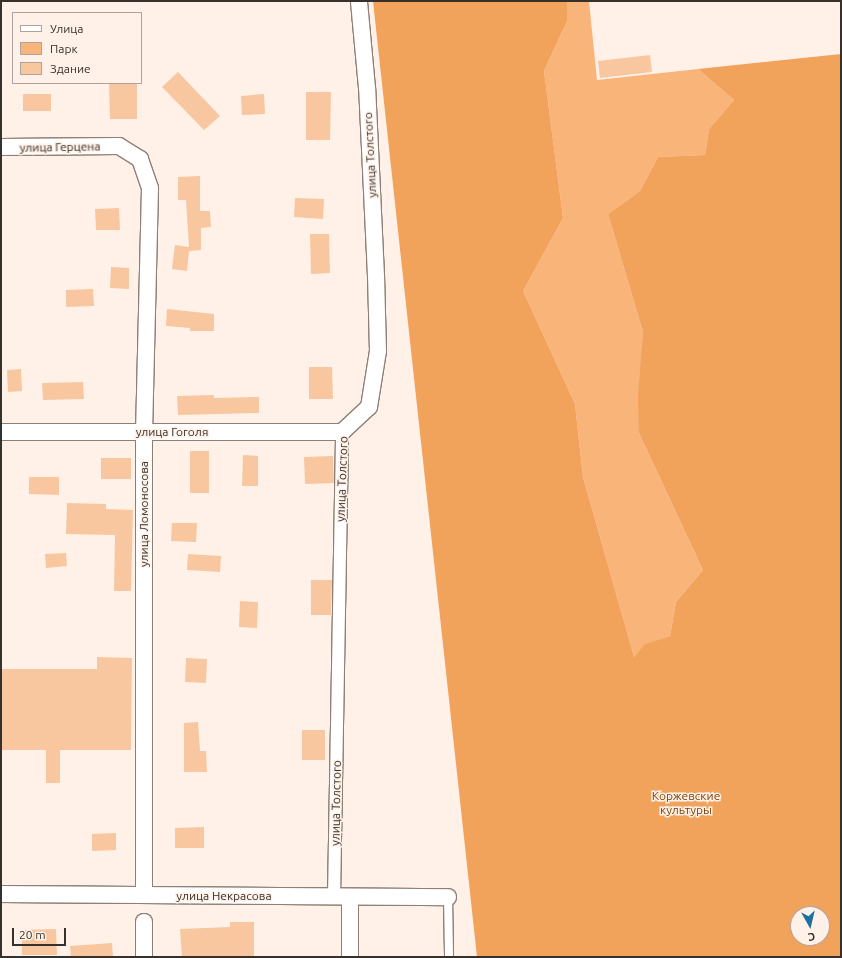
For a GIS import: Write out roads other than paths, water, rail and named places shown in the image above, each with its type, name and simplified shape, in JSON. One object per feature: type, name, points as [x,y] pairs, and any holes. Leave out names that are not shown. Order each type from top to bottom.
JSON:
[{"type":"street","name":"улица Толстого","points":[[350,957],[342,897],[342,432],[369,407],[378,351],[367,88],[359,1]]},
{"type":"street","name":"улица Герцена","points":[[1,148],[119,146]]},
{"type":"street","name":"улица Ломоносова","points":[[119,146],[140,159],[150,188],[144,433],[144,895]]},
{"type":"street","name":"улица Гоголя","points":[[1,432],[342,432]]},
{"type":"street","name":"улица Некрасова","points":[[1,894],[448,897]]},
{"type":"street","points":[[144,922],[144,957]]},
{"type":"lane","points":[[448,897],[449,957]]},
{"type":"park label","name":"Коржевские культуры","points":[[686,803]]}]
